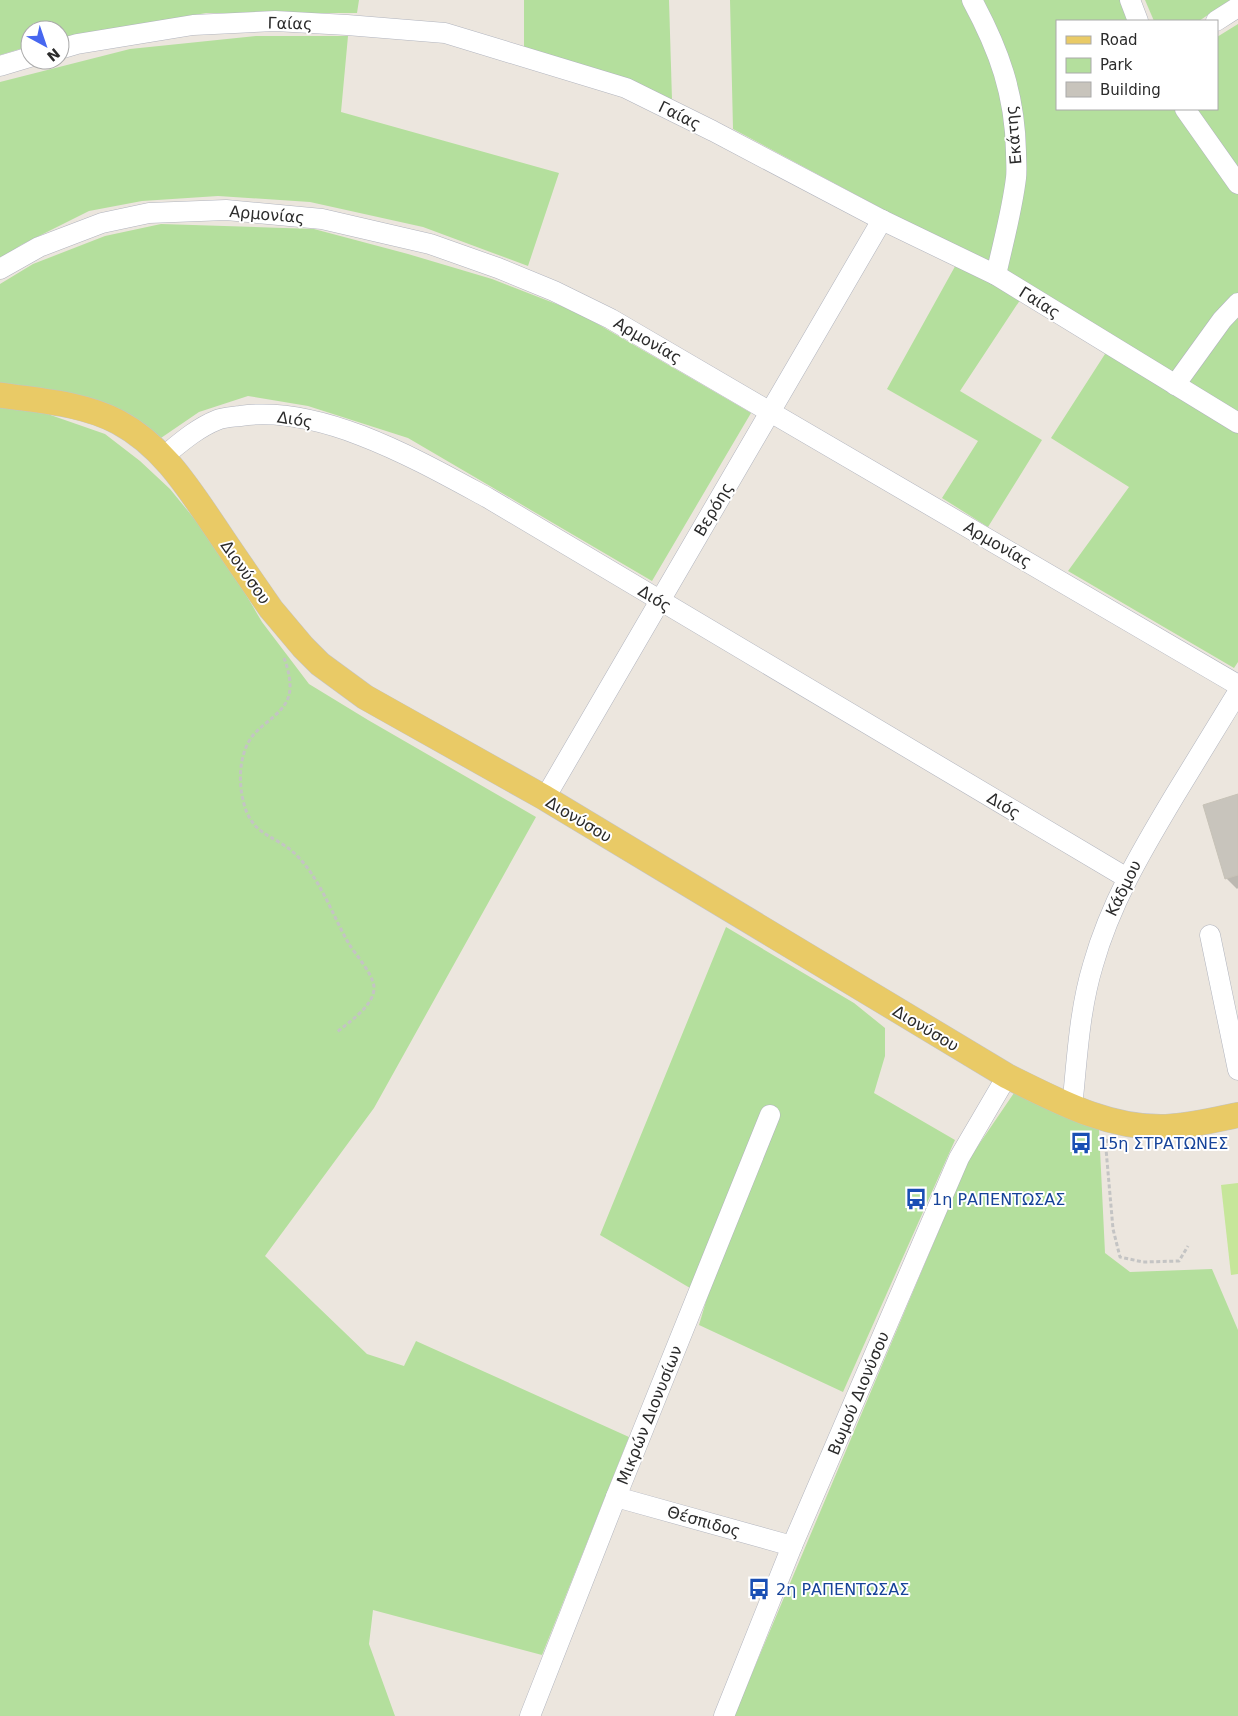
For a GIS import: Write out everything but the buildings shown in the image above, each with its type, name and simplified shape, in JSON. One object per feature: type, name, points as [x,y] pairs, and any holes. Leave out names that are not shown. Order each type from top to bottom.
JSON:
[{"type":"main road","name":"Διονύσου","points":[[0,395],[68,405],[91,411],[117,421],[142,437],[164,456],[271,609],[303,647],[320,664],[365,697],[545,798],[1007,1076],[1072,1108],[1108,1121],[1136,1126],[1166,1127],[1189,1125],[1238,1115]]},
{"type":"street","name":"Εκάτης","points":[[972,0],[990,34],[1006,78],[1016,124],[1016,176],[1010,216],[996,275]]},
{"type":"street","points":[[1130,0],[1138,20]]},
{"type":"street","points":[[1218,20],[1238,8]]},
{"type":"street","name":"Γαίας","points":[[70,46],[193,25],[275,21],[346,25],[445,33],[626,88],[749,149],[882,220],[996,275],[1238,423]]},
{"type":"street","points":[[0,66],[20,61]]},
{"type":"street","points":[[1186,110],[1238,184]]},
{"type":"street","name":"Αρμονίας","points":[[0,269],[39,247],[102,223],[149,213],[226,210],[322,219],[430,244],[498,268],[554,291],[611,319],[1238,685]]},
{"type":"street","name":"Βερόης","points":[[545,798],[882,220]]},
{"type":"street","points":[[1176,385],[1222,320],[1238,303]]},
{"type":"street","name":"Διός","points":[[164,456],[191,435],[218,420],[254,414],[298,416],[343,430],[407,454],[488,498],[1127,878]]},
{"type":"street","name":"Κάδμου","points":[[1072,1108],[1083,1010],[1092,967],[1106,924],[1127,878],[1151,835],[1238,692]]},
{"type":"street","points":[[1210,935],[1238,1070]]},
{"type":"street","name":"Βωμού Διονύσου","points":[[724,1716],[792,1546],[959,1158],[1007,1076]]},
{"type":"street","name":"Μικρών Διονυσίων","points":[[530,1716],[770,1116]]},
{"type":"street","name":"Θέσπιδος","points":[[616,1497],[792,1546]]},
{"type":"path","points":[[283,655],[289,678],[290,695],[282,708],[254,732],[244,750],[241,765],[241,785],[247,811],[254,825],[262,833],[291,850],[302,862],[323,893],[340,928],[370,977],[374,987],[370,999],[362,1012],[337,1032]]},
{"type":"path","points":[[1108,1121],[1106,1149],[1113,1229],[1120,1257],[1143,1262],[1179,1261],[1188,1246]]},
{"type":"green space","points":[[0,0],[359,0],[357,13],[206,13],[70,38],[70,20],[20,20],[20,49],[0,55]]},
{"type":"green space","points":[[524,0],[669,0],[672,100],[524,47]]},
{"type":"green space","points":[[730,0],[1121,0],[1128,20],[1056,20],[1056,110],[1218,110],[1218,36],[1238,24],[1238,662],[1234,668],[1068,571],[1129,487],[1051,438],[1114,340],[1026,291],[960,391],[1042,440],[988,527],[942,498],[978,441],[887,389],[963,252],[733,129]]},
{"type":"green space","points":[[1145,0],[1230,0],[1200,20],[1154,20]]},
{"type":"green space","points":[[256,36],[348,36],[341,112],[559,173],[528,266],[423,227],[310,202],[218,196],[142,201],[89,211],[21,245],[0,259],[0,82],[47,70],[70,70],[70,64],[130,49]]},
{"type":"green space","points":[[161,224],[314,229],[492,279],[577,312],[751,413],[652,581],[408,438],[308,406],[248,396],[199,412],[158,440],[0,387],[0,284],[33,264],[105,236]]},
{"type":"green space","points":[[0,406],[39,411],[105,434],[140,461],[170,489],[219,549],[262,622],[309,684],[536,817],[374,1108],[265,1256],[367,1354],[404,1366],[416,1341],[629,1437],[542,1655],[373,1610],[369,1644],[395,1716],[0,1716]]},
{"type":"green space","points":[[726,927],[854,1003],[885,1028],[885,1056],[874,1093],[955,1140],[843,1392],[699,1325],[707,1298],[600,1235]]},
{"type":"green space","points":[[1016,1090],[1099,1129],[1105,1253],[1130,1272],[1212,1269],[1238,1330],[1238,1716],[734,1716],[969,1159]]},
{"type":"green space","points":[[1238,1183],[1238,1274],[1231,1275],[1221,1185]]},
{"type":"place","name":"15η ΣΤΡΑΤΩΝΕΣ","points":[[1081,1143]]},
{"type":"place","name":"1η ΡΑΠΕΝΤΩΣΑΣ","points":[[916,1199]]},
{"type":"place","name":"2η ΡΑΠΕΝΤΩΣΑΣ","points":[[759,1589]]}]
